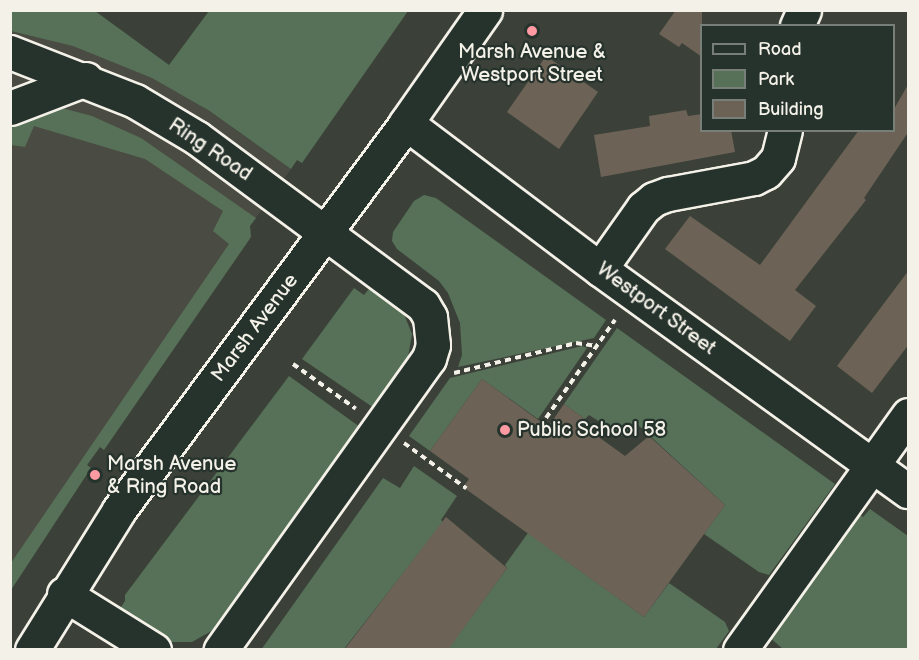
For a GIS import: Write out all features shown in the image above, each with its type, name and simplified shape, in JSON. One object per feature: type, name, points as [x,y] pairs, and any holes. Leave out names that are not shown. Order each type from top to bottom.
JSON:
[{"type":"street","name":"Marsh Avenue","points":[[32,650],[64,594],[119,510],[326,233],[485,10]]},
{"type":"street","points":[[798,24],[804,10]]},
{"type":"street","name":"Ring Road","points":[[10,52],[135,101],[197,138],[423,305],[429,317],[433,345],[429,358],[221,650]]},
{"type":"street","name":"Ring Road","points":[[10,61],[86,80]]},
{"type":"street","points":[[10,108],[86,80]]},
{"type":"street","name":"Westport Street","points":[[406,123],[600,268],[909,491]]},
{"type":"street","points":[[600,268],[643,208],[654,199],[754,178],[766,172],[778,158],[784,132]]},
{"type":"street","points":[[740,650],[871,464],[909,415]]},
{"type":"street","points":[[64,594],[154,650]]},
{"type":"path","points":[[546,418],[615,320]]},
{"type":"path","points":[[448,374],[576,343],[597,346]]},
{"type":"path","points":[[293,364],[358,410]]},
{"type":"path","points":[[401,440],[466,488]]},
{"type":"shaded area","points":[[11,11],[67,11],[291,169],[250,226],[251,237],[104,450],[100,447],[87,465],[91,468],[11,590]]},
{"type":"green space","points":[[10,11],[95,11],[169,65],[209,11],[408,11],[302,163],[297,160],[291,169],[208,110],[152,78],[73,46],[11,31]]},
{"type":"green space","points":[[58,107],[92,116],[141,138],[256,218],[250,226],[251,237],[104,450],[100,447],[87,465],[91,468],[11,590],[11,563],[229,244],[213,231],[223,211],[145,159],[34,126],[25,147],[11,145],[11,120]]},
{"type":"green space","points":[[424,195],[436,198],[606,320],[594,338],[458,367],[462,355],[460,323],[448,293],[439,281],[397,249],[392,241],[393,232],[414,201]]},
{"type":"green space","points":[[372,285],[401,307],[412,334],[408,357],[374,408],[302,359],[354,288],[364,295]]},
{"type":"green space","points":[[617,328],[835,484],[769,575],[759,572],[704,534],[725,505],[638,425],[622,436],[589,415],[585,419],[564,404]]},
{"type":"green space","points":[[582,346],[587,348],[538,419],[482,379],[430,451],[409,436],[450,378]]},
{"type":"green space","points":[[289,376],[360,427],[215,629],[192,642],[164,642],[119,610],[125,601],[125,595]]},
{"type":"green space","points":[[414,466],[457,496],[441,520],[443,522],[344,649],[261,650],[383,478],[400,488]]},
{"type":"green space","points":[[870,509],[908,536],[908,649],[783,649],[769,637],[856,512],[863,517]]},
{"type":"green space","points":[[528,533],[644,617],[669,583],[725,622],[729,631],[716,649],[448,649],[507,568],[505,565]]},
{"type":"building","points":[[676,10],[702,10],[700,56],[682,43],[679,47],[659,34]]},
{"type":"building","points":[[546,56],[598,92],[559,149],[507,112]]},
{"type":"building","points":[[909,83],[909,131],[864,198],[866,200],[795,290],[816,306],[790,341],[665,249],[690,216],[760,265],[858,132],[895,132],[895,107]]},
{"type":"building","points":[[686,110],[688,116],[700,114],[700,132],[731,132],[735,152],[601,177],[594,135],[650,126],[649,116]]},
{"type":"building","points":[[909,270],[909,344],[872,393],[837,366]]},
{"type":"building","points":[[482,379],[548,427],[564,404],[585,419],[582,425],[625,456],[649,436],[725,505],[644,617],[463,487],[469,479],[430,451]]},
{"type":"building","points":[[446,517],[507,568],[448,650],[344,650]]},
{"type":"place","name":"Marsh Avenue & Westport Street","points":[[532,31]]},
{"type":"place","name":"Public School 58","points":[[505,430]]},
{"type":"place","name":"Marsh Avenue & Ring Road","points":[[95,475]]}]
